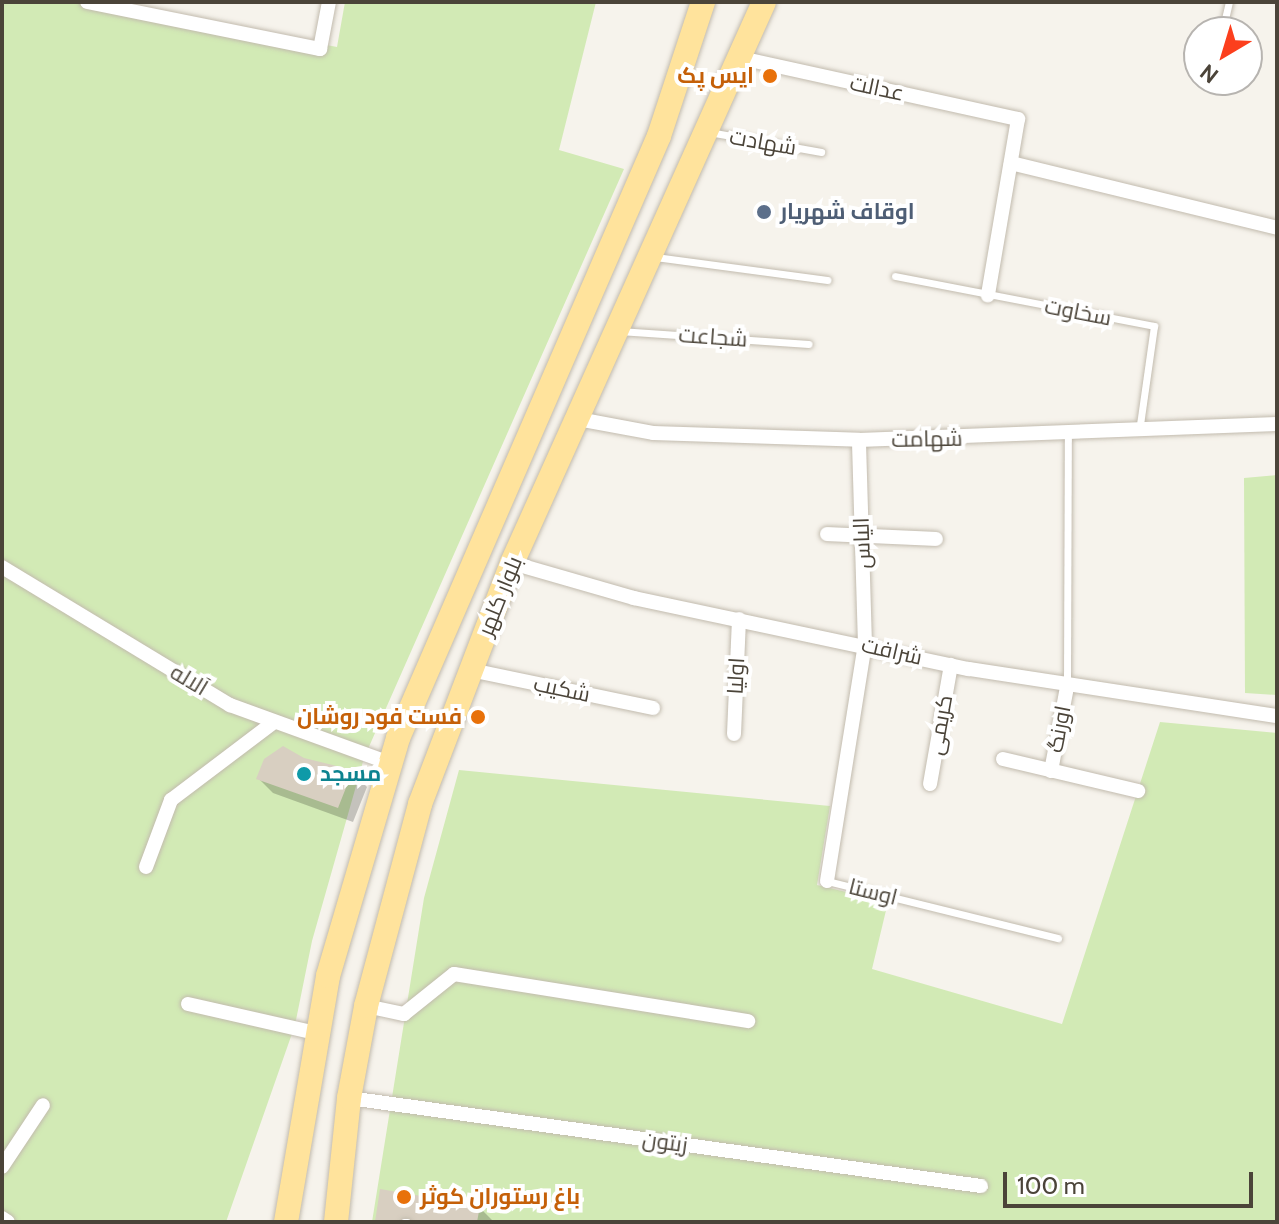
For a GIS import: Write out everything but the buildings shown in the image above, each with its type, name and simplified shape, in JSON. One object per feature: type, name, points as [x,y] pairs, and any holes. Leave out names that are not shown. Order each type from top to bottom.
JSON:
[{"type":"main road","name":"بلوار کلهر","points":[[286,1222],[341,920],[389,763],[431,654],[659,136],[703,2]]},
{"type":"main road","name":"بلوار کلهر","points":[[336,1222],[349,1098],[366,1006],[420,804],[512,563],[736,57],[764,2]]},
{"type":"street","points":[[87,2],[320,49],[329,2]]},
{"type":"street","name":"عدالت","points":[[736,57],[1018,119],[1011,163]]},
{"type":"street","points":[[988,295],[1011,163],[1277,228]]},
{"type":"street","name":"شهامت","points":[[578,419],[653,433],[859,440],[1068,436],[1277,424]]},
{"type":"street","name":"الیاس","points":[[859,440],[865,645]]},
{"type":"street","points":[[827,534],[936,539]]},
{"type":"street","name":"شرافت","points":[[512,563],[634,598],[951,665],[1067,687],[1277,716]]},
{"type":"street","name":"آلاله","points":[[2,567],[230,705],[389,763]]},
{"type":"street","name":"اولیا","points":[[734,734],[739,619]]},
{"type":"street","name":"اوستا","points":[[827,881],[865,645]]},
{"type":"street","name":"کریمی","points":[[930,784],[951,665]]},
{"type":"street","name":"شکیب","points":[[471,670],[653,708]]},
{"type":"street","name":"اورنگ","points":[[1051,771],[1067,687]]},
{"type":"street","points":[[146,867],[171,800],[274,722]]},
{"type":"street","points":[[1003,759],[1138,791]]},
{"type":"street","points":[[366,1006],[404,1014],[454,974],[748,1021]]},
{"type":"street","points":[[188,1004],[320,1034]]},
{"type":"street","name":"زیتون","points":[[349,1098],[981,1186]]},
{"type":"street","points":[[2,1167],[43,1105]]},
{"type":"street","points":[[2,1218],[8,1222]]},
{"type":"lane","name":"شهادت","points":[[705,131],[821,152]]},
{"type":"lane","points":[[648,257],[827,280]]},
{"type":"lane","name":"سخاوت","points":[[895,276],[1154,326],[1139,433]]},
{"type":"lane","name":"شجاعت","points":[[617,331],[809,344]]},
{"type":"lane","points":[[1067,687],[1068,436]]},
{"type":"lane","name":"اوستا","points":[[827,881],[1058,938]]},
{"type":"green space","points":[[2,2],[100,2],[337,47],[345,2],[596,2],[559,150],[624,169],[364,758],[312,941],[295,1025],[226,1222],[2,1222]]},
{"type":"green space","points":[[1277,475],[1277,695],[1245,693],[1244,478]]},
{"type":"green space","points":[[1160,722],[1277,733],[1277,1222],[372,1222],[424,898],[459,770],[830,806],[817,885],[888,902],[872,969],[1062,1024]]},
{"type":"place","name":"ایس پک","points":[[770,76]]},
{"type":"place","name":"اوقاف شهریار","points":[[764,212]]},
{"type":"place","name":"فست فود روشان","points":[[478,717]]},
{"type":"place","name":"مسجد","points":[[304,774]]},
{"type":"place","name":"باغ رستوران کوثر","points":[[404,1197]]}]
